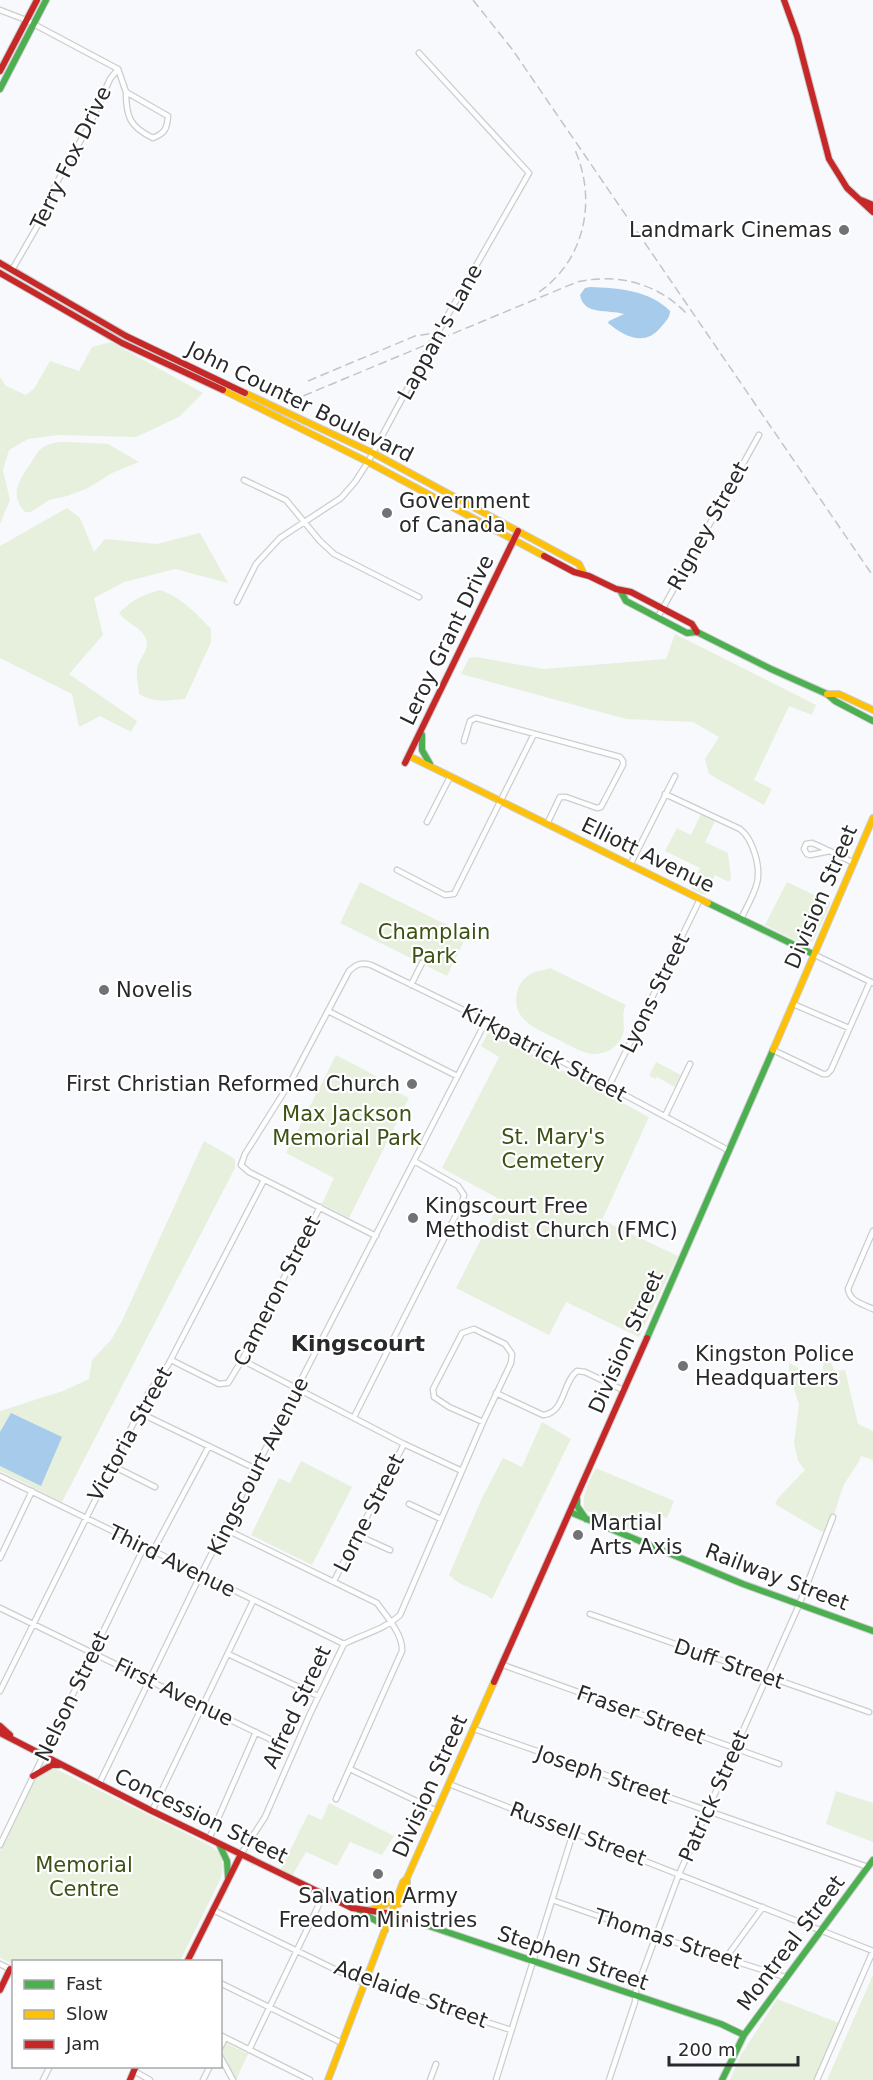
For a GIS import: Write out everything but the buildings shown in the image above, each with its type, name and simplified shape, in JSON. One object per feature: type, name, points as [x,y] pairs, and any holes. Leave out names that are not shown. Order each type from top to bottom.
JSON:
[{"type":"main road","points":[[0,71],[37,0]]},
{"type":"main road","points":[[0,89],[46,0]]},
{"type":"main road","points":[[784,0],[797,36],[829,159],[848,189],[873,206]]},
{"type":"main road","points":[[861,200],[873,212]]},
{"type":"main road","name":"John Counter Boulevard","points":[[0,263],[126,336],[373,453],[579,564],[583,572]]},
{"type":"main road","name":"John Counter Boulevard","points":[[0,273],[122,343],[258,406],[574,572],[583,572],[621,592],[631,592],[692,624],[697,632],[827,694]]},
{"type":"main road","name":"Leroy Grant Drive","points":[[405,763],[518,531]]},
{"type":"main road","name":"John Counter Boulevard","points":[[621,592],[626,601],[687,633],[697,632]]},
{"type":"main road","points":[[827,694],[839,694],[873,710]]},
{"type":"main road","points":[[827,694],[835,701],[873,721]]},
{"type":"main road","points":[[424,726],[421,746],[432,767]]},
{"type":"main road","name":"Elliott Avenue","points":[[409,756],[813,954]]},
{"type":"main road","name":"Division Street","points":[[328,2080],[386,1931],[397,1896],[503,1665],[873,818]]},
{"type":"main road","points":[[577,1497],[577,1506],[586,1519]]},
{"type":"main road","name":"Railway Street","points":[[570,1512],[799,1605],[873,1631]]},
{"type":"main road","points":[[0,1726],[15,1740]]},
{"type":"main road","name":"Concession Street","points":[[0,1732],[152,1811],[352,1908],[392,1914]]},
{"type":"main road","points":[[33,1776],[52,1765],[64,1765]]},
{"type":"main road","points":[[219,1844],[227,1865],[228,1875],[225,1886]]},
{"type":"main road","name":"Alfred Street","points":[[188,1960],[241,1854]]},
{"type":"main road","name":"Montreal Street","points":[[722,2080],[744,2035],[873,1860]]},
{"type":"main road","name":"Division Street","points":[[392,1914],[407,1884],[407,1878]]},
{"type":"main road","points":[[366,1911],[385,1905],[397,1896]]},
{"type":"main road","points":[[352,1908],[384,1925],[386,1931]]},
{"type":"main road","name":"Stephen Street","points":[[392,1914],[721,2024],[744,2035]]},
{"type":"main road","points":[[0,1990],[12,1970]]},
{"type":"main road","points":[[130,2080],[135,2069]]},
{"type":"street","name":"Terry Fox Drive","points":[[0,10],[26,20],[118,69],[110,79],[90,124],[48,198],[42,218],[12,270]]},
{"type":"street","name":"Lappan's Lane","points":[[237,602],[256,564],[280,537],[341,498],[355,482],[529,173],[419,53]]},
{"type":"street","points":[[118,69],[126,92],[126,106],[130,120],[139,131],[153,138],[167,129],[168,116],[126,92]]},
{"type":"street","name":"Rigney Street","points":[[658,617],[759,435]]},
{"type":"street","points":[[244,480],[286,500],[320,541],[334,554],[419,597]]},
{"type":"street","points":[[464,741],[470,721],[476,718],[620,757],[623,765],[602,807],[597,808],[560,797],[547,824]]},
{"type":"street","points":[[397,870],[445,895],[454,894],[534,734]]},
{"type":"street","points":[[630,865],[675,776]]},
{"type":"street","points":[[427,822],[450,777]]},
{"type":"street","points":[[665,794],[740,830],[750,838],[754,848],[757,882],[741,919]]},
{"type":"street","points":[[830,851],[810,855],[804,849],[809,843],[830,851],[854,863]]},
{"type":"street","name":"Lyons Street","points":[[609,1086],[700,899]]},
{"type":"street","name":"Elliott Avenue","points":[[813,954],[872,982]]},
{"type":"street","points":[[411,985],[422,963]]},
{"type":"street","name":"Kirkpatrick Street","points":[[328,1011],[349,971],[357,964],[371,965],[486,1021],[728,1150]]},
{"type":"street","points":[[773,1050],[827,1074],[831,1070],[872,982]]},
{"type":"street","points":[[793,1004],[849,1028]]},
{"type":"street","points":[[376,1236],[245,1170],[241,1161],[291,1081],[328,1011],[457,1076]]},
{"type":"street","name":"Kingscourt Avenue","points":[[99,1784],[201,1575],[486,1021]]},
{"type":"street","points":[[665,1116],[690,1064]]},
{"type":"street","points":[[354,1417],[464,1195],[458,1186],[414,1161]]},
{"type":"street","name":"Victoria Street","points":[[0,1691],[138,1412],[171,1359],[264,1179]]},
{"type":"street","name":"Cameron Street","points":[[171,1359],[219,1384],[228,1383],[320,1207]]},
{"type":"street","points":[[873,1231],[850,1283],[849,1295],[873,1309]]},
{"type":"street","points":[[391,1623],[400,1615],[483,1422],[511,1363],[512,1354],[505,1344],[474,1329],[467,1330],[458,1339],[433,1389],[434,1397],[449,1407],[483,1422]]},
{"type":"street","points":[[242,1360],[404,1444],[462,1471]]},
{"type":"street","points":[[496,1393],[543,1415],[549,1415],[557,1408],[571,1376],[577,1371],[585,1372],[623,1390]]},
{"type":"street","points":[[138,1412],[256,1469]]},
{"type":"street","name":"Lorne Street","points":[[334,1581],[404,1444]]},
{"type":"street","points":[[153,1551],[208,1446]]},
{"type":"street","points":[[111,1465],[155,1487]]},
{"type":"street","name":"Third Avenue","points":[[0,1476],[344,1644]]},
{"type":"street","points":[[0,1558],[32,1491]]},
{"type":"street","points":[[409,1504],[441,1519]]},
{"type":"street","name":"Patrick Street","points":[[609,2080],[655,1936],[679,1874],[799,1605],[833,1517]]},
{"type":"street","points":[[225,1529],[377,1603],[400,1641],[402,1651],[336,1799]]},
{"type":"street","points":[[357,1535],[390,1550]]},
{"type":"street","name":"Nelson Street","points":[[0,1845],[144,1547]]},
{"type":"street","points":[[152,1811],[253,1601]]},
{"type":"street","name":"First Avenue","points":[[0,1608],[284,1746]]},
{"type":"street","name":"Duff Street","points":[[590,1614],[869,1712]]},
{"type":"street","name":"Alfred Street","points":[[241,1854],[265,1817],[318,1696],[344,1644],[391,1623]]},
{"type":"street","points":[[228,1654],[318,1696]]},
{"type":"street","name":"Fraser Street","points":[[503,1665],[779,1764]]},
{"type":"street","name":"Joseph Street","points":[[474,1729],[868,1867]]},
{"type":"street","points":[[209,1839],[256,1732]]},
{"type":"street","points":[[350,1769],[437,1811]]},
{"type":"street","name":"Russell Street","points":[[450,1784],[873,1951]]},
{"type":"street","points":[[496,2080],[573,1833]]},
{"type":"street","points":[[249,2050],[324,1894]]},
{"type":"street","name":"Thomas Street","points":[[552,1900],[655,1936],[785,1977]]},
{"type":"street","points":[[725,1959],[763,1907]]},
{"type":"street","name":"Adelaide Street","points":[[213,1910],[365,1983],[512,2030]]},
{"type":"street","points":[[817,2080],[873,1951]]},
{"type":"street","points":[[0,1964],[12,1970]]},
{"type":"street","points":[[222,1984],[342,2043]]},
{"type":"street","points":[[223,2037],[310,2080]]},
{"type":"street","points":[[222,2060],[233,2080]]},
{"type":"street","points":[[430,2080],[436,2064]]},
{"type":"street","points":[[135,2069],[150,2080]]},
{"type":"green space","points":[[111,342],[203,393],[179,417],[136,437],[58,435],[28,439],[9,450],[3,470],[10,500],[0,524],[0,377],[6,386],[26,395],[34,389],[50,361],[79,371],[92,347]]},
{"type":"green space","points":[[52,443],[108,444],[139,462],[112,473],[88,488],[49,500],[31,512],[25,512],[20,506],[17,494],[23,475],[42,448]]},
{"type":"green space","points":[[67,508],[80,518],[94,552],[105,539],[157,544],[200,533],[228,583],[175,569],[124,582],[94,598],[103,635],[69,674],[137,721],[131,732],[100,716],[79,727],[72,694],[0,658],[0,546]]},
{"type":"green space","points":[[160,590],[181,601],[211,629],[211,642],[185,699],[156,700],[139,694],[137,670],[147,644],[144,635],[119,613],[138,599]]},
{"type":"green space","points":[[675,634],[816,705],[812,715],[789,706],[754,780],[772,789],[764,805],[709,774],[705,759],[719,737],[693,722],[626,719],[461,674],[469,658],[476,657],[544,669],[666,659]]},
{"type":"green space","points":[[701,814],[715,821],[705,842],[728,853],[731,878],[729,882],[715,875],[705,895],[691,889],[700,868],[665,851],[677,828],[691,835]]},
{"type":"green space","name":"Champlain Park","points":[[360,882],[467,935],[447,976],[340,923]]},
{"type":"green space","points":[[787,882],[831,903],[813,941],[805,945],[765,925]]},
{"type":"green space","points":[[550,968],[626,1005],[623,1016],[624,1031],[614,1047],[599,1054],[584,1052],[535,1028],[522,1018],[516,1003],[520,985],[532,973]]},
{"type":"green space","name":"St. Mary's Cemetery","points":[[489,1031],[649,1117],[602,1220],[678,1256],[639,1337],[566,1302],[549,1335],[456,1288],[501,1200],[442,1168],[499,1057],[481,1046]]},
{"type":"green space","name":"Max Jackson Memorial Park","points":[[336,1055],[391,1084],[389,1088],[409,1098],[349,1218],[322,1204],[334,1178],[286,1153]]},
{"type":"green space","points":[[656,1062],[681,1075],[675,1087],[657,1077],[656,1079],[649,1076]]},
{"type":"green space","points":[[204,1141],[235,1159],[235,1168],[62,1502],[0,1471],[0,1411],[63,1391],[89,1379],[92,1360],[111,1340],[122,1321]]},
{"type":"green space","points":[[824,1360],[831,1363],[835,1371],[845,1370],[858,1424],[873,1431],[873,1460],[861,1456],[844,1485],[824,1533],[775,1504],[805,1470],[798,1461],[794,1443],[799,1405],[789,1372],[789,1363],[821,1380]]},
{"type":"green space","points":[[542,1422],[571,1439],[492,1599],[449,1575],[482,1498],[503,1458],[522,1467]]},
{"type":"green space","points":[[301,1461],[352,1487],[312,1565],[251,1535],[279,1478],[290,1483]]},
{"type":"green space","points":[[596,1468],[674,1501],[667,1518],[644,1511],[636,1532],[585,1510],[585,1494]]},
{"type":"green space","name":"Memorial Centre","points":[[54,1768],[211,1846],[218,1852],[222,1864],[221,1878],[180,1960],[12,1960],[12,1964],[0,1958],[0,1851],[34,1780]]},
{"type":"green space","points":[[836,1791],[873,1803],[873,1842],[826,1824]]},
{"type":"green space","points":[[329,1803],[394,1836],[382,1855],[350,1842],[337,1866],[306,1852],[292,1876],[281,1869],[308,1814],[322,1820]]},
{"type":"green space","points":[[873,1975],[873,2080],[827,2080]]},
{"type":"green space","points":[[777,1999],[839,2023],[814,2080],[730,2080],[741,2055]]},
{"type":"green space","points":[[226,2043],[248,2054],[236,2080],[222,2051]]},
{"type":"water","points":[[585,288],[622,289],[643,294],[662,304],[670,311],[669,316],[655,333],[648,337],[628,336],[608,323],[624,314],[591,309],[582,302],[580,295]]},
{"type":"water","points":[[11,1413],[62,1437],[41,1486],[0,1466],[0,1432]]},
{"type":"railway","points":[[473,0],[512,49],[873,576]]},
{"type":"railway","points":[[539,292],[555,279],[567,263],[582,228],[585,189],[582,169],[575,150]]},
{"type":"railway","points":[[291,401],[577,282],[607,279],[636,283],[662,294],[686,313]]},
{"type":"railway","points":[[308,381],[415,336],[446,331]]},
{"type":"traffic: fast","points":[[0,89],[46,0]]},
{"type":"traffic: fast","points":[[621,592],[626,601],[687,633],[697,632],[827,694],[835,701],[873,721]]},
{"type":"traffic: fast","points":[[422,735],[422,750],[430,764]]},
{"type":"traffic: fast","points":[[708,903],[813,954]]},
{"type":"traffic: fast","points":[[647,1338],[773,1050]]},
{"type":"traffic: fast","points":[[577,1499],[577,1506],[586,1519]]},
{"type":"traffic: fast","points":[[570,1512],[743,1584],[873,1631]]},
{"type":"traffic: fast","points":[[219,1844],[227,1861],[228,1877]]},
{"type":"traffic: fast","points":[[722,2080],[744,2035],[873,1860]]},
{"type":"traffic: fast","points":[[360,1912],[384,1925],[385,1930]]},
{"type":"traffic: fast","points":[[423,1924],[721,2024],[744,2035]]},
{"type":"traffic: slow","points":[[223,390],[368,462],[544,556]]},
{"type":"traffic: slow","points":[[245,393],[373,453],[579,564],[583,572]]},
{"type":"traffic: slow","points":[[827,694],[839,694],[873,710]]},
{"type":"traffic: slow","points":[[409,756],[708,903]]},
{"type":"traffic: slow","points":[[773,1050],[873,818]]},
{"type":"traffic: slow","points":[[328,2080],[403,1882],[407,1878],[494,1682]]},
{"type":"traffic: slow","points":[[399,1904],[407,1878]]},
{"type":"traffic: slow","points":[[370,1910],[385,1905],[395,1898]]},
{"type":"traffic: jam","points":[[0,71],[37,0]]},
{"type":"traffic: jam","points":[[784,0],[797,36],[829,159],[847,188],[873,212]]},
{"type":"traffic: jam","points":[[861,200],[873,205]]},
{"type":"traffic: jam","points":[[0,263],[126,336],[245,393]]},
{"type":"traffic: jam","points":[[0,273],[122,343],[223,390]]},
{"type":"traffic: jam","points":[[405,763],[518,531]]},
{"type":"traffic: jam","points":[[544,556],[574,572],[589,576],[616,589],[631,592],[692,624],[697,632]]},
{"type":"traffic: jam","points":[[494,1682],[647,1338]]},
{"type":"traffic: jam","points":[[0,1726],[10,1735]]},
{"type":"traffic: jam","points":[[0,1733],[152,1811],[352,1908],[392,1914],[423,1924]]},
{"type":"traffic: jam","points":[[33,1776],[52,1765],[59,1765]]},
{"type":"traffic: jam","points":[[188,1960],[241,1854]]},
{"type":"traffic: jam","points":[[0,1990],[10,1969]]},
{"type":"traffic: jam","points":[[130,2080],[135,2068]]},
{"type":"place","name":"Landmark Cinemas","points":[[844,230]]},
{"type":"place","name":"Government of Canada","points":[[387,513]]},
{"type":"place","name":"Novelis","points":[[104,990]]},
{"type":"place","name":"First Christian Reformed Church","points":[[412,1084]]},
{"type":"place","name":"Kingscourt Free Methodist Church (FMC)","points":[[413,1218]]},
{"type":"place","name":"Kingston Police Headquarters","points":[[683,1366]]},
{"type":"place","name":"Martial Arts Axis","points":[[578,1535]]},
{"type":"place","name":"Salvation Army Freedom Ministries","points":[[378,1874]]},
{"type":"district","name":"Kingscourt","points":[[358,1343]]}]
